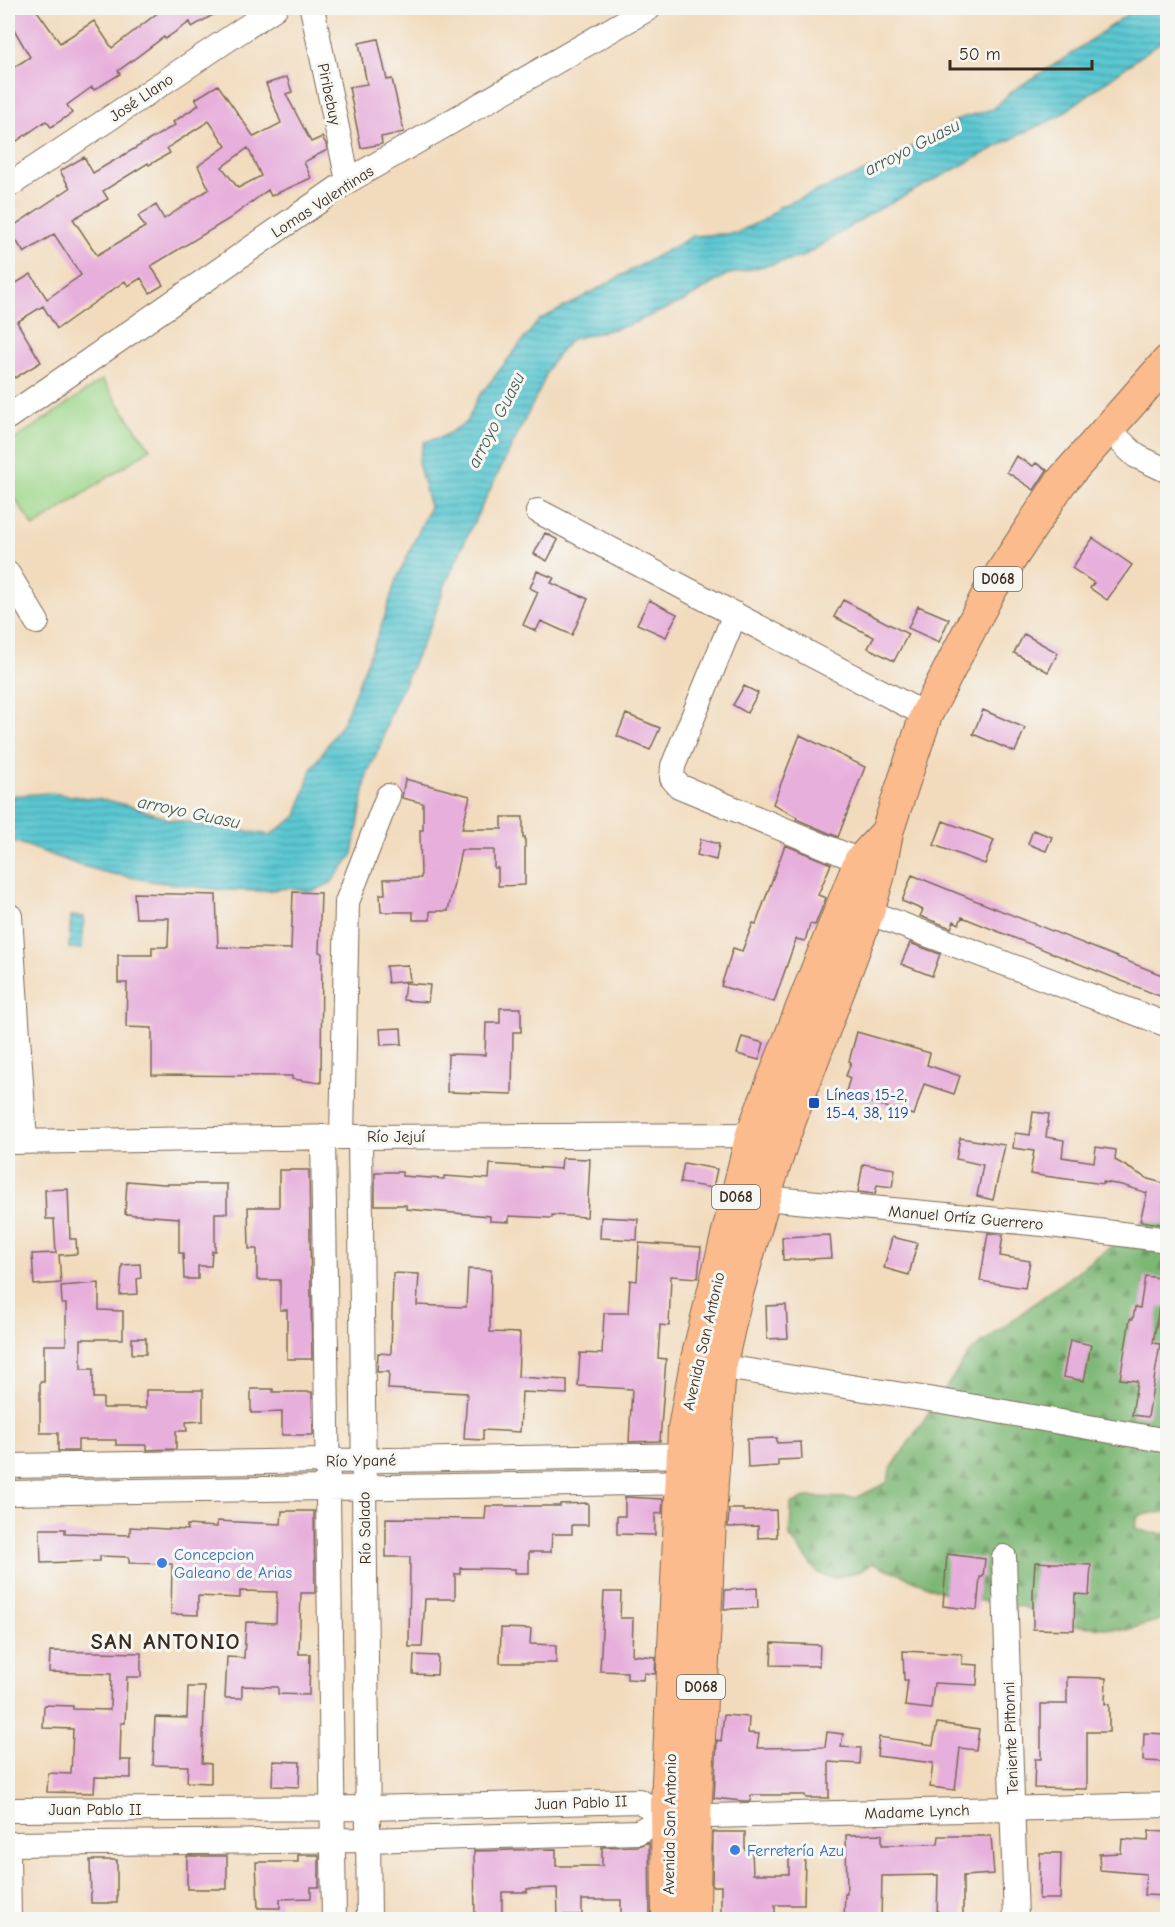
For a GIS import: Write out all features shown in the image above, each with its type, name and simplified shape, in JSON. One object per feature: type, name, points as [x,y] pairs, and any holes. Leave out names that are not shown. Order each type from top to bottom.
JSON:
[{"type":"main road","name":"Avenida San Antonio","points":[[708,1365],[736,1297],[784,1136],[868,912],[879,874],[887,832],[926,715],[989,592],[1060,483],[1167,361]]},
{"type":"main road","name":"Avenida San Antonio","points":[[668,1920],[681,1817],[698,1468],[708,1365],[752,1134],[860,861],[887,832]]},
{"type":"main road","name":"Avenida San Antonio","points":[[681,1817],[694,1920]]},
{"type":"street","name":"José Llano","points":[[8,186],[275,8]]},
{"type":"street","name":"Piribebuy","points":[[312,8],[348,181]]},
{"type":"street","name":"Lomas Valentinas","points":[[8,417],[348,181],[650,8]]},
{"type":"street","points":[[1108,429],[1136,456],[1167,471]]},
{"type":"street","points":[[538,511],[926,715]]},
{"type":"street","points":[[8,574],[37,622]]},
{"type":"street","points":[[735,615],[673,766],[672,778],[679,786],[860,861]]},
{"type":"street","points":[[334,1920],[328,1460],[342,1137],[347,902],[388,796]]},
{"type":"street","points":[[868,912],[1167,1025]]},
{"type":"street","points":[[10,916],[16,1141]]},
{"type":"street","name":"Río Jejuí","points":[[16,1141],[752,1134],[784,1136]]},
{"type":"street","name":"Río Salado","points":[[342,1137],[364,1488],[369,1920]]},
{"type":"street","name":"Manuel Ortíz Guerrero","points":[[764,1198],[1043,1224],[1167,1240]]},
{"type":"street","points":[[708,1365],[941,1401],[1167,1442]]},
{"type":"street","name":"Río Ypané","points":[[8,1466],[363,1460],[698,1468]]},
{"type":"street","name":"Río Ypané","points":[[8,1494],[364,1488],[698,1468]]},
{"type":"street","name":"Teniente Pittonni","points":[[1004,1557],[1016,1920]]},
{"type":"street","name":"Juan Pablo II","points":[[8,1810],[368,1808],[639,1800],[681,1817]]},
{"type":"street","name":"Madame Lynch","points":[[681,1817],[1167,1805]]},
{"type":"street","name":"Juan Pablo II","points":[[8,1844],[368,1840],[639,1832],[681,1817]]},
{"type":"street","points":[[8,1856],[9,1920]]},
{"type":"green space","points":[[102,380],[150,449],[34,527],[8,489],[8,444]]},
{"type":"green space","points":[[1167,1204],[1167,1512],[1138,1516],[1135,1528],[1150,1533],[1167,1534],[1167,1619],[1127,1630],[1070,1625],[1023,1607],[954,1597],[873,1563],[861,1571],[833,1578],[818,1573],[790,1537],[791,1504],[805,1497],[856,1498],[888,1482],[890,1470],[970,1352]]},
{"type":"water","name":"arroyo Guasu","points":[[1136,8],[1167,8],[1167,37],[1056,118],[1019,135],[868,215],[802,257],[726,275],[684,301],[629,325],[572,339],[562,349],[550,365],[445,585],[433,620],[390,714],[381,744],[367,774],[353,854],[331,883],[312,892],[288,888],[261,891],[224,890],[157,882],[79,865],[8,839],[8,796],[50,793],[111,801],[168,819],[270,835],[297,816],[311,770],[344,720],[384,619],[395,583],[430,507],[418,462],[424,442],[444,436],[467,422],[477,399],[539,320],[693,236],[736,233],[767,218],[779,207],[883,164],[961,118],[993,109],[1012,91],[1065,58]]},
{"type":"water","points":[[71,916],[84,917],[82,949],[69,948]]},
{"type":"building","points":[[8,8],[35,8],[60,43],[94,21],[112,48],[164,8],[225,8],[192,27],[190,22],[165,39],[164,37],[118,71],[120,74],[94,90],[92,87],[67,105],[72,113],[51,127],[46,121],[8,147],[8,71],[30,57],[8,19]]},
{"type":"building","points":[[378,39],[387,80],[392,79],[404,132],[381,137],[382,144],[361,148],[349,87],[367,84],[359,43]]},
{"type":"building","points":[[287,77],[292,92],[286,94],[311,142],[322,137],[326,144],[327,150],[304,162],[311,178],[271,196],[268,190],[229,219],[151,266],[163,285],[150,293],[141,278],[128,286],[125,281],[57,329],[43,306],[17,322],[41,362],[15,378],[8,366],[8,288],[31,274],[47,299],[81,275],[54,234],[24,253],[9,229],[70,188],[60,171],[84,157],[93,173],[175,125],[173,122],[199,105],[195,99],[218,85],[254,137],[281,123],[266,84]],"holes":[[[209,121],[226,146],[198,166],[209,189],[164,219],[156,205],[138,216],[145,227],[97,255],[73,219],[108,199],[103,191],[148,163],[149,165],[170,153],[167,148]],[[248,148],[261,176],[238,188],[222,167]]]},
{"type":"building","points":[[1016,456],[1033,466],[1036,463],[1047,470],[1034,490],[1007,472]]},
{"type":"building","points":[[545,533],[558,540],[547,561],[534,554]]},
{"type":"building","points":[[1093,538],[1132,565],[1107,600],[1090,588],[1094,583],[1072,568]]},
{"type":"building","points":[[537,571],[554,578],[551,583],[588,599],[572,635],[541,621],[536,631],[523,625],[538,592],[530,588]]},
{"type":"building","points":[[649,600],[677,614],[666,637],[637,624]]},
{"type":"building","points":[[843,600],[908,634],[894,661],[868,648],[874,637],[834,617]]},
{"type":"building","points":[[918,606],[949,619],[939,642],[908,628]]},
{"type":"building","points":[[1024,634],[1058,653],[1048,672],[1014,653]]},
{"type":"building","points":[[744,686],[758,693],[747,713],[733,705]]},
{"type":"building","points":[[983,710],[1025,728],[1015,752],[973,734]]},
{"type":"building","points":[[626,714],[660,728],[650,750],[617,736]]},
{"type":"building","points":[[800,735],[865,767],[838,837],[796,819],[797,817],[773,804]]},
{"type":"building","points":[[405,779],[470,796],[462,829],[502,829],[502,817],[523,817],[525,885],[498,886],[498,868],[494,868],[494,850],[461,850],[448,911],[430,911],[430,920],[413,920],[413,912],[381,912],[380,894],[385,894],[384,879],[421,878],[420,830],[423,830],[423,803],[402,798]]},
{"type":"building","points":[[943,821],[994,840],[985,864],[934,845]]},
{"type":"building","points":[[1033,830],[1052,837],[1046,851],[1028,844]]},
{"type":"building","points":[[701,839],[719,844],[716,860],[697,855]]},
{"type":"building","points":[[785,845],[831,864],[818,895],[826,898],[815,925],[810,924],[805,941],[796,939],[774,1002],[721,986],[733,948],[742,951],[753,923],[756,924]]},
{"type":"building","points":[[912,875],[1167,977],[1167,999],[962,917],[959,924],[954,921],[951,928],[920,916],[923,910],[902,901]]},
{"type":"building","points":[[293,892],[321,893],[319,952],[322,953],[321,1083],[292,1079],[292,1076],[152,1075],[152,1028],[126,1027],[127,983],[118,983],[118,955],[152,955],[152,947],[168,947],[169,918],[136,918],[134,893],[216,895],[218,947],[291,949]]},
{"type":"building","points":[[910,943],[940,954],[932,976],[901,964]]},
{"type":"building","points":[[408,965],[410,981],[388,983],[386,966]]},
{"type":"building","points":[[405,983],[430,985],[428,1002],[403,1000]]},
{"type":"building","points":[[500,1008],[521,1008],[521,1032],[513,1032],[512,1094],[447,1092],[448,1054],[485,1055],[486,1023],[500,1023]]},
{"type":"building","points":[[401,1028],[402,1044],[381,1045],[380,1029]]},
{"type":"building","points":[[857,1032],[930,1053],[927,1065],[960,1076],[954,1094],[924,1084],[914,1115],[845,1095],[850,1078],[846,1076]]},
{"type":"building","points":[[742,1037],[764,1043],[759,1060],[737,1054]]},
{"type":"building","points":[[1033,1112],[1049,1114],[1046,1137],[1064,1140],[1062,1157],[1094,1162],[1096,1147],[1116,1150],[1115,1160],[1148,1179],[1167,1184],[1166,1225],[1140,1221],[1147,1193],[1122,1185],[1030,1174],[1034,1151],[1013,1148],[1015,1133],[1030,1135]]},
{"type":"building","points":[[960,1138],[1005,1145],[993,1200],[977,1196],[983,1165],[956,1159]]},
{"type":"building","points":[[562,1158],[590,1159],[587,1217],[509,1216],[509,1222],[490,1221],[490,1216],[406,1209],[406,1205],[375,1205],[375,1172],[402,1172],[402,1176],[444,1179],[444,1176],[489,1179],[490,1164],[561,1169]]},
{"type":"building","points":[[684,1163],[717,1169],[713,1188],[680,1183]]},
{"type":"building","points":[[863,1164],[895,1169],[892,1187],[877,1185],[875,1194],[858,1192]]},
{"type":"building","points":[[279,1170],[309,1170],[312,1359],[287,1359],[287,1310],[280,1310],[280,1280],[257,1280],[257,1249],[249,1249],[248,1207],[279,1207]]},
{"type":"building","points":[[127,1181],[163,1184],[227,1184],[227,1213],[215,1213],[215,1251],[212,1251],[211,1266],[198,1266],[198,1279],[184,1279],[183,1253],[179,1253],[179,1218],[125,1214]]},
{"type":"building","points":[[68,1189],[70,1239],[76,1239],[77,1254],[59,1255],[61,1283],[34,1285],[32,1254],[56,1253],[54,1219],[46,1219],[45,1190]]},
{"type":"building","points":[[601,1217],[638,1219],[637,1240],[600,1238]]},
{"type":"building","points":[[988,1233],[1003,1235],[1000,1256],[1030,1261],[1025,1288],[980,1281]]},
{"type":"building","points":[[830,1235],[832,1258],[783,1260],[782,1237]]},
{"type":"building","points":[[892,1237],[917,1243],[909,1275],[884,1268]]},
{"type":"building","points":[[639,1243],[701,1247],[698,1278],[671,1276],[669,1326],[660,1325],[658,1358],[666,1359],[660,1441],[629,1442],[632,1389],[578,1386],[580,1353],[602,1354],[604,1313],[628,1313],[630,1280],[637,1281]]},
{"type":"building","points":[[140,1264],[141,1278],[137,1279],[138,1294],[120,1295],[122,1265]]},
{"type":"building","points":[[468,1269],[491,1270],[490,1332],[520,1333],[518,1377],[567,1380],[567,1394],[522,1392],[520,1432],[483,1430],[483,1440],[464,1439],[467,1393],[388,1389],[389,1372],[377,1372],[378,1353],[391,1354],[393,1273],[419,1274],[417,1305],[466,1307]]},
{"type":"building","points":[[1145,1276],[1167,1279],[1167,1308],[1159,1307],[1153,1343],[1160,1344],[1148,1417],[1132,1415],[1137,1381],[1120,1379],[1130,1319],[1133,1319],[1135,1307],[1140,1308]]},
{"type":"building","points":[[99,1283],[99,1310],[123,1311],[123,1339],[81,1339],[81,1369],[93,1369],[93,1398],[103,1398],[103,1408],[146,1408],[146,1390],[203,1390],[203,1421],[186,1422],[187,1431],[176,1431],[176,1449],[147,1450],[147,1445],[116,1445],[116,1440],[78,1440],[78,1451],[58,1451],[58,1433],[40,1433],[40,1382],[44,1382],[44,1345],[66,1345],[66,1304],[62,1304],[61,1286]]},
{"type":"building","points":[[786,1305],[788,1338],[767,1339],[766,1306]]},
{"type":"building","points":[[132,1338],[146,1338],[146,1354],[132,1354]]},
{"type":"building","points":[[1070,1340],[1091,1345],[1084,1381],[1063,1377]]},
{"type":"building","points":[[251,1389],[273,1389],[273,1392],[312,1392],[313,1435],[282,1435],[282,1412],[251,1413]]},
{"type":"building","points":[[777,1438],[777,1443],[801,1442],[802,1459],[778,1460],[778,1466],[748,1468],[747,1439]]},
{"type":"building","points":[[625,1497],[663,1499],[662,1513],[655,1514],[655,1535],[617,1534],[617,1516],[625,1516]]},
{"type":"building","points":[[588,1503],[588,1525],[572,1525],[572,1534],[552,1534],[551,1552],[529,1552],[529,1573],[515,1573],[515,1569],[460,1568],[460,1574],[455,1574],[455,1599],[425,1599],[422,1647],[409,1647],[410,1557],[386,1557],[386,1518],[485,1519],[486,1506],[560,1506],[560,1504]]},
{"type":"building","points":[[729,1509],[776,1510],[777,1537],[758,1538],[758,1526],[728,1527]]},
{"type":"building","points":[[282,1511],[314,1511],[315,1593],[301,1593],[299,1654],[310,1654],[309,1695],[278,1694],[278,1687],[242,1686],[242,1698],[225,1698],[227,1657],[244,1658],[246,1622],[276,1623],[277,1592],[240,1591],[240,1598],[198,1596],[198,1615],[171,1614],[172,1564],[129,1563],[129,1557],[100,1556],[100,1561],[41,1563],[40,1529],[65,1529],[65,1533],[130,1535],[130,1527],[187,1530],[187,1525],[217,1527],[217,1521],[281,1524]]},
{"type":"building","points":[[947,1554],[985,1559],[983,1577],[980,1577],[977,1610],[943,1606]]},
{"type":"building","points":[[1035,1562],[1091,1565],[1089,1595],[1075,1594],[1074,1630],[1033,1629]]},
{"type":"building","points":[[757,1588],[758,1608],[724,1609],[725,1590]]},
{"type":"building","points":[[604,1592],[621,1592],[620,1618],[633,1618],[632,1655],[656,1657],[655,1674],[644,1673],[643,1680],[627,1679],[627,1672],[600,1671]]},
{"type":"building","points":[[501,1628],[531,1629],[530,1644],[556,1645],[556,1663],[500,1663]]},
{"type":"building","points":[[772,1643],[820,1645],[819,1666],[771,1665]]},
{"type":"building","points":[[50,1651],[141,1653],[141,1677],[127,1677],[125,1723],[121,1723],[120,1760],[131,1760],[131,1778],[95,1777],[94,1793],[47,1792],[48,1773],[71,1774],[73,1729],[43,1728],[44,1705],[110,1710],[111,1674],[49,1672]]},
{"type":"building","points":[[903,1651],[962,1654],[962,1664],[978,1665],[977,1685],[934,1683],[931,1709],[905,1706],[908,1680],[904,1680]]},
{"type":"building","points":[[414,1655],[438,1656],[437,1675],[413,1674]]},
{"type":"building","points":[[1067,1677],[1106,1678],[1105,1704],[1109,1704],[1109,1732],[1087,1732],[1087,1789],[1034,1788],[1035,1759],[1041,1759],[1041,1704],[1067,1704]]},
{"type":"building","points":[[188,1687],[205,1687],[202,1763],[211,1764],[211,1783],[187,1782],[188,1766],[153,1765],[155,1717],[187,1718]]},
{"type":"building","points":[[724,1715],[749,1717],[748,1733],[759,1734],[757,1748],[825,1747],[827,1732],[843,1734],[841,1747],[861,1748],[860,1764],[829,1762],[829,1798],[806,1798],[805,1795],[751,1795],[750,1801],[742,1801],[714,1798],[717,1740],[721,1741]]},
{"type":"building","points":[[937,1723],[979,1729],[976,1750],[960,1748],[955,1790],[930,1787],[933,1763],[877,1756],[879,1737],[933,1745]]},
{"type":"building","points":[[1144,1733],[1167,1734],[1167,1762],[1143,1761]]},
{"type":"building","points":[[273,1761],[300,1762],[299,1787],[272,1786]]},
{"type":"building","points":[[1149,1831],[1167,1832],[1167,1896],[1144,1895],[1146,1874],[1100,1870],[1099,1854],[1121,1853],[1122,1839],[1148,1841]]},
{"type":"building","points":[[713,1832],[745,1832],[745,1850],[752,1850],[753,1874],[789,1874],[789,1855],[805,1855],[804,1905],[775,1905],[775,1920],[721,1920],[721,1886],[712,1886]]},
{"type":"building","points":[[882,1834],[882,1845],[938,1844],[939,1836],[991,1836],[994,1874],[963,1876],[963,1920],[937,1920],[938,1875],[882,1876],[881,1920],[844,1920],[845,1894],[847,1894],[846,1835]]},
{"type":"building","points":[[649,1842],[650,1920],[621,1920],[621,1900],[582,1900],[582,1915],[558,1915],[557,1888],[527,1889],[527,1892],[502,1892],[502,1920],[475,1920],[474,1851],[556,1849],[556,1866],[602,1866],[602,1847],[638,1846]]},
{"type":"building","points":[[1040,1853],[1061,1853],[1060,1899],[1039,1899]]},
{"type":"building","points":[[298,1855],[319,1855],[319,1887],[311,1887],[311,1898],[280,1899],[280,1908],[258,1908],[256,1862],[298,1862]]},
{"type":"building","points":[[187,1856],[227,1856],[227,1889],[187,1889]]},
{"type":"building","points":[[90,1860],[117,1860],[117,1903],[91,1903]]},
{"type":"place","name":"Líneas 15-2, 15-4, 38, 119","points":[[814,1103]]},
{"type":"place","name":"Concepcion Galeano de Arias","points":[[162,1563]]},
{"type":"place","name":"Ferretería Azu","points":[[735,1850]]},
{"type":"district","name":"SAN ANTONIO","points":[[166,1641]]}]
